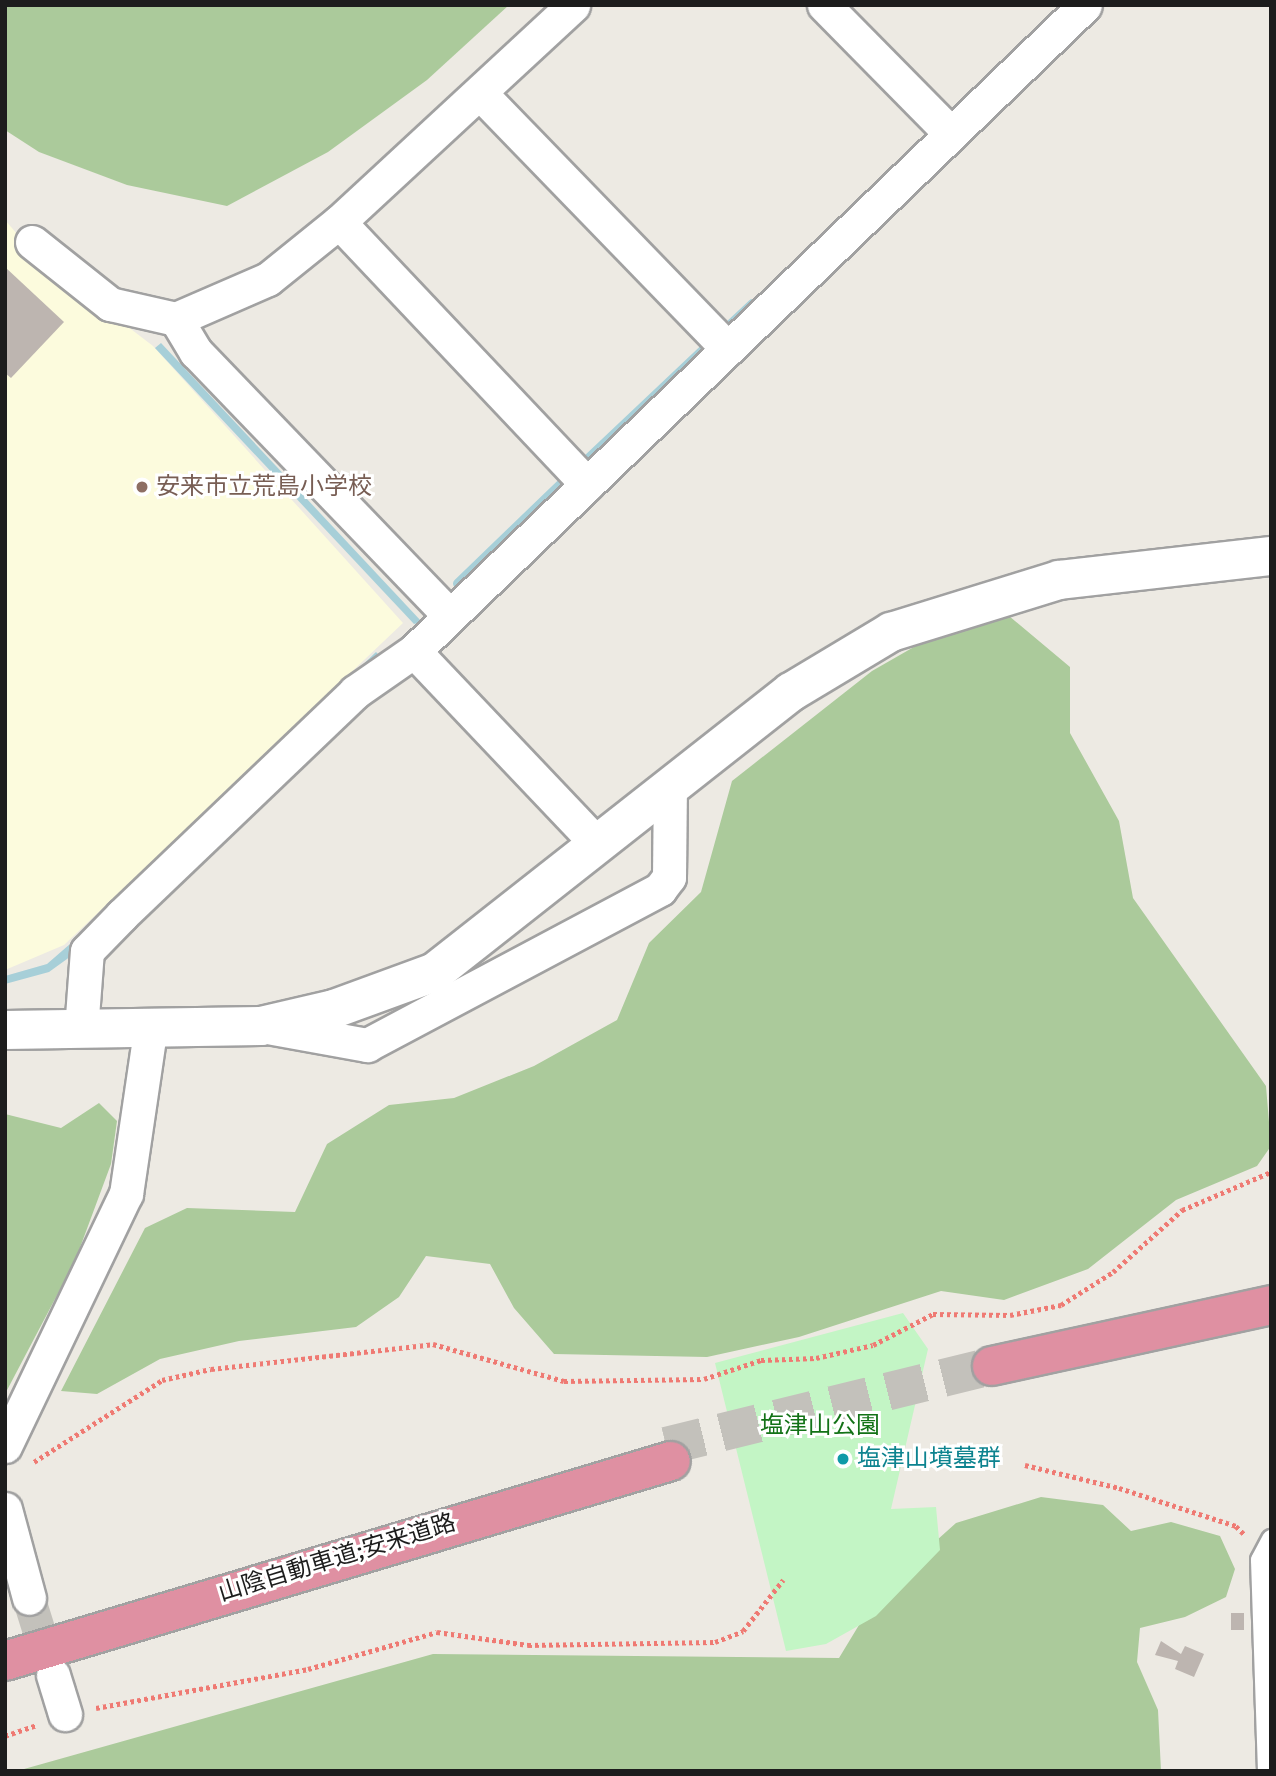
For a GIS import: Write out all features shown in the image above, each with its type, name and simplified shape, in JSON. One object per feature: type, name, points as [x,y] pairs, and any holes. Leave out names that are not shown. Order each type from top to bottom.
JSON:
[{"type":"highway","points":[[1271,1305],[994,1375],[1271,1322]]},
{"type":"highway","name":"山陰自動車道;安来道路","points":[[5,1639],[669,1453],[5,1661]]},
{"type":"street","points":[[32,242],[110,304],[176,318],[268,279],[339,222],[573,5]]},
{"type":"street","points":[[824,5],[951,134]]},
{"type":"street","points":[[81,1030],[87,951],[355,692],[414,651],[1086,5]]},
{"type":"street","points":[[480,93],[728,349]]},
{"type":"street","points":[[339,222],[587,484]]},
{"type":"street","points":[[176,318],[195,352],[450,616]]},
{"type":"street","points":[[5,1030],[150,1032],[261,1026],[334,1009],[435,972],[791,692],[891,632],[1059,580],[1271,556]]},
{"type":"street","points":[[414,651],[597,844]]},
{"type":"street","points":[[261,1026],[367,1045],[660,889],[669,877],[670,786]]},
{"type":"street","points":[[16,1458],[126,1195],[150,1032]]},
{"type":"street","points":[[5,1509],[29,1598]]},
{"type":"street","points":[[53,1675],[65,1714]]},
{"type":"lane","points":[[1266,1545],[1266,1771]]},
{"type":"path","points":[[16,1458],[49,1448],[162,1380],[211,1369],[433,1343],[564,1381],[704,1379],[761,1360],[873,1345],[933,1314],[1010,1315],[1061,1305],[1113,1272],[1182,1210],[1271,1172]]},
{"type":"path","points":[[1025,1465],[1236,1526],[1266,1545]]},
{"type":"path","points":[[5,1736],[65,1714],[285,1674],[438,1632],[528,1645],[706,1644],[743,1631],[783,1580]]},
{"type":"shaded area","name":"安来市立荒島小学校","points":[[5,220],[37,257],[153,346],[403,623],[64,945],[5,970]]},
{"type":"green space","points":[[5,5],[509,5],[427,80],[328,152],[227,206],[127,185],[39,152],[5,130]]},
{"type":"green space","points":[[1009,616],[1070,667],[1070,733],[1119,821],[1133,898],[1266,1086],[1271,1146],[1257,1166],[1176,1200],[1088,1269],[1004,1300],[941,1291],[799,1337],[707,1357],[554,1354],[514,1308],[490,1264],[426,1256],[399,1297],[356,1327],[239,1341],[160,1359],[97,1394],[61,1391],[145,1228],[187,1208],[295,1212],[327,1144],[389,1105],[454,1098],[534,1066],[617,1020],[649,943],[701,892],[732,781],[872,671],[940,632]]},
{"type":"green space","points":[[99,1103],[117,1121],[111,1164],[75,1261],[5,1394],[5,1114],[61,1128]]},
{"type":"green space","name":"塩津山公園","points":[[903,1313],[928,1349],[891,1509],[936,1507],[940,1550],[876,1616],[826,1644],[786,1651],[715,1363]]},
{"type":"green space","points":[[1041,1497],[1103,1505],[1131,1531],[1171,1522],[1220,1536],[1235,1569],[1226,1597],[1185,1617],[1140,1628],[1137,1662],[1158,1710],[1161,1771],[17,1771],[433,1654],[839,1658],[879,1592],[956,1523]]},
{"type":"water","points":[[161,343],[422,622],[414,624],[155,348]]},
{"type":"water","points":[[376,652],[382,658],[67,959],[49,972],[5,984],[5,976],[47,964],[100,918]]},
{"type":"building","points":[[5,267],[64,322],[11,378],[5,373]]},
{"type":"building","points":[[1231,1613],[1244,1613],[1244,1630],[1231,1630]]},
{"type":"building","points":[[1161,1641],[1181,1654],[1185,1646],[1204,1654],[1194,1677],[1175,1669],[1178,1661],[1155,1655]]},
{"type":"waterway","points":[[722,331],[752,303]]},
{"type":"waterway","points":[[579,466],[711,341]]},
{"type":"waterway","points":[[457,583],[569,475]]},
{"type":"tunnel","points":[[666,1446],[992,1366]]},
{"type":"tunnel","points":[[29,1598],[52,1672]]},
{"type":"place","name":"安来市立荒島小学校","points":[[142,487]]},
{"type":"place","name":"塩津山墳墓群","points":[[843,1459]]}]
